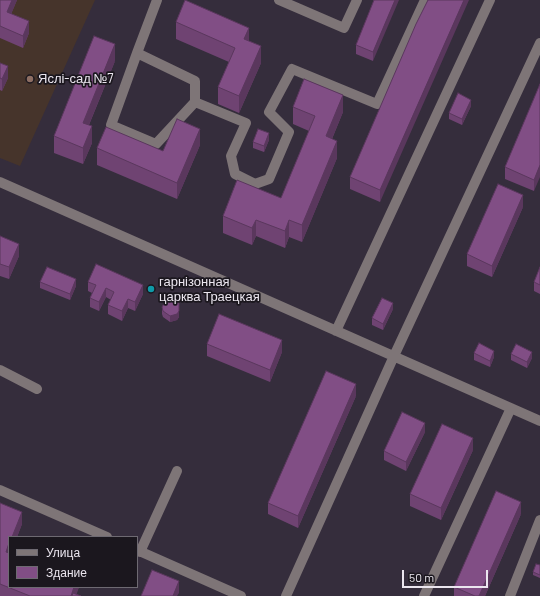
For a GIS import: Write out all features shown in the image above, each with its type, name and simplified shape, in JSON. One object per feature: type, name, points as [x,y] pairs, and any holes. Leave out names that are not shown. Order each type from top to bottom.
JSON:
[{"type":"lane","points":[[137,53],[195,81],[196,102],[156,144],[111,125],[137,53],[157,0]]},
{"type":"lane","points":[[279,0],[344,28],[357,0]]},
{"type":"lane","points":[[196,102],[246,123],[231,156],[234,174],[255,184],[269,179],[289,132],[269,112],[292,69],[377,104],[425,0]]},
{"type":"lane","points":[[336,330],[490,0]]},
{"type":"lane","points":[[286,596],[394,356],[540,43]]},
{"type":"lane","points":[[0,182],[540,420]]},
{"type":"lane","points":[[0,370],[37,389]]},
{"type":"lane","points":[[424,596],[511,408]]},
{"type":"lane","points":[[177,471],[139,551],[241,596]]},
{"type":"lane","points":[[0,490],[105,536]]},
{"type":"lane","points":[[510,596],[540,520]]},
{"type":"shaded area","name":"Яслі-сад №7","points":[[0,0],[95,0],[20,166],[0,158]]},
{"type":"building","points":[[0,0],[12,0],[7,12],[29,21],[23,36],[0,26]]},
{"type":"building","points":[[185,0],[249,28],[244,39],[261,46],[239,96],[218,87],[235,48],[176,22]]},
{"type":"building","points":[[374,0],[395,0],[373,52],[356,45]]},
{"type":"building","points":[[428,0],[464,0],[380,190],[350,177],[416,24]]},
{"type":"building","points":[[94,36],[115,44],[83,123],[92,126],[83,148],[54,136]]},
{"type":"building","points":[[0,63],[8,66],[2,79],[0,78]]},
{"type":"building","points":[[304,79],[343,95],[326,136],[337,141],[302,225],[289,220],[285,231],[256,220],[252,228],[223,216],[237,180],[281,198],[315,116],[293,107]]},
{"type":"building","points":[[540,84],[540,165],[534,180],[505,167]]},
{"type":"building","points":[[458,93],[471,100],[462,119],[449,113]]},
{"type":"building","points":[[177,119],[200,129],[177,183],[97,148],[106,127],[163,151]]},
{"type":"building","points":[[258,129],[269,133],[264,146],[253,142]]},
{"type":"building","points":[[498,184],[523,195],[492,266],[467,254]]},
{"type":"building","points":[[0,236],[19,244],[9,267],[0,264]]},
{"type":"building","points":[[96,264],[143,285],[135,302],[128,299],[122,311],[108,305],[114,292],[106,288],[99,302],[90,298],[96,285],[88,282]]},
{"type":"building","points":[[47,267],[76,279],[70,294],[40,282]]},
{"type":"building","points":[[540,267],[540,285],[534,282]]},
{"type":"building","points":[[382,298],[393,303],[383,324],[372,318]]},
{"type":"building","points":[[173,299],[179,303],[179,311],[177,314],[170,316],[163,311],[162,307],[166,300]]},
{"type":"building","points":[[219,314],[282,340],[270,370],[207,344]]},
{"type":"building","points":[[479,343],[494,351],[490,361],[474,353]]},
{"type":"building","points":[[516,344],[532,352],[527,362],[511,354]]},
{"type":"building","points":[[326,371],[356,384],[298,516],[268,503]]},
{"type":"building","points":[[402,412],[425,423],[406,462],[384,451]]},
{"type":"building","points":[[442,424],[473,438],[441,508],[410,494]]},
{"type":"building","points":[[496,491],[521,502],[479,596],[475,596],[454,587]]},
{"type":"building","points":[[0,503],[22,512],[12,536],[8,536],[8,546],[6,552],[8,553],[8,587],[0,584]]},
{"type":"building","points":[[536,564],[540,565],[540,575],[533,572]]},
{"type":"building","points":[[152,570],[179,581],[173,596],[141,596]]},
{"type":"building","points":[[10,588],[74,588],[71,596],[30,596]]},
{"type":"building","points":[[73,593],[81,596],[72,596]]},
{"type":"place","name":"Яслі-сад №7","points":[[30,79]]},
{"type":"place","name":"гарнізонная царква Траецкая","points":[[151,289]]}]
